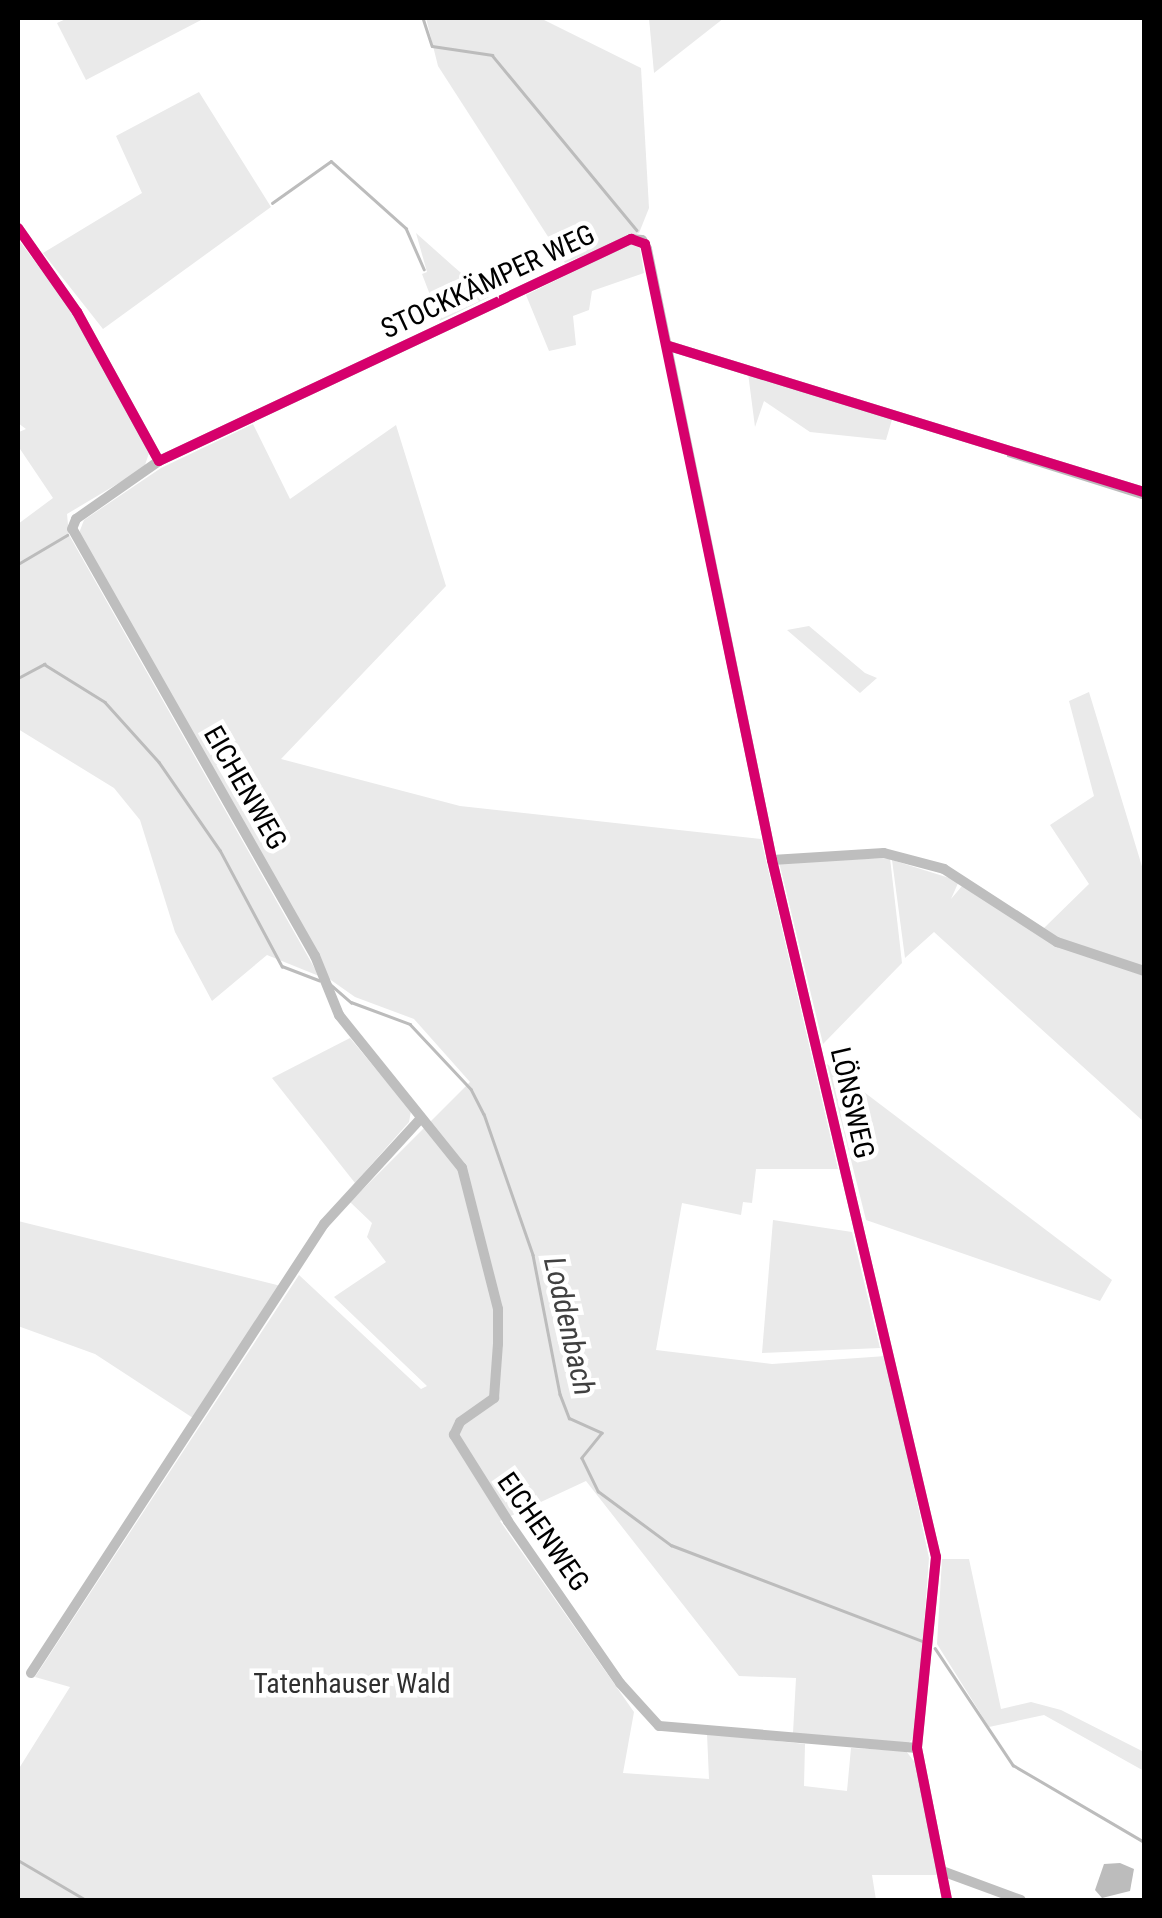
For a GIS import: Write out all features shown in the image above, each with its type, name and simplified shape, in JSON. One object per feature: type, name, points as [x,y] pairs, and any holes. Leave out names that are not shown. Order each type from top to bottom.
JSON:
[{"type":"street","points":[[18,228],[78,312],[159,461]]},
{"type":"street","name":"STOCKKÄMPER WEG","points":[[159,461],[631,240],[646,244],[668,346]]},
{"type":"street","points":[[668,346],[1144,492]]},
{"type":"street","name":"LÖNSWEG","points":[[668,346],[704,550],[772,860],[936,1558],[917,1748],[947,1900]]},
{"type":"street","name":"EICHENWEG","points":[[159,461],[73,524],[74,535],[316,956],[338,1015],[462,1168],[498,1309],[494,1398],[460,1422],[456,1444],[629,1694],[660,1726],[917,1748]]},
{"type":"street","points":[[772,860],[884,854],[944,868],[1057,942],[1144,971]]},
{"type":"street","points":[[31,1672],[324,1224],[421,1118]]},
{"type":"street","points":[[942,1871],[1021,1900]]},
{"type":"green space","points":[[68,18],[203,19],[86,80],[57,23]]},
{"type":"green space","points":[[426,18],[540,18],[641,68],[649,208],[639,233],[565,263],[438,66]]},
{"type":"green space","points":[[649,18],[724,18],[654,73]]},
{"type":"green space","points":[[199,92],[271,207],[103,329],[43,253],[142,193],[116,136]]},
{"type":"green space","points":[[416,233],[489,297],[440,321],[422,274],[427,272]]},
{"type":"green space","points":[[18,239],[72,311],[149,453],[144,468],[67,514],[69,535],[319,976],[267,955],[212,1001],[175,932],[140,820],[114,788],[18,729],[18,524],[53,498],[18,446],[19,432],[26,429],[18,423]]},
{"type":"green space","points":[[630,244],[640,248],[644,273],[592,291],[589,310],[573,316],[576,345],[549,351],[526,295]]},
{"type":"green space","points":[[748,373],[893,416],[886,440],[810,432],[764,401],[755,427]]},
{"type":"green space","name":"Tatenhauser Wald","points":[[253,424],[290,499],[396,425],[446,586],[281,759],[460,806],[761,839],[838,1169],[756,1169],[752,1203],[743,1202],[741,1215],[682,1203],[656,1350],[772,1364],[886,1356],[929,1558],[916,1734],[909,1743],[793,1733],[796,1678],[739,1676],[586,1481],[500,1521],[634,1712],[623,1773],[709,1779],[707,1734],[805,1744],[804,1786],[847,1791],[851,1748],[906,1751],[916,1764],[937,1875],[872,1875],[876,1900],[18,1900],[18,1770],[70,1687],[35,1677],[299,1275],[421,1389],[427,1386],[334,1297],[386,1262],[367,1237],[372,1223],[350,1202],[470,1082],[414,1019],[355,997],[328,978],[79,533],[84,520],[161,468]]},
{"type":"green space","points":[[809,626],[865,673],[877,678],[860,693],[787,630]]},
{"type":"green space","points":[[1089,692],[1144,873],[1144,1122],[934,932],[905,958],[892,860],[959,881],[951,899],[962,886],[1043,929],[1089,884],[1050,825],[1094,796],[1069,701]]},
{"type":"green space","points":[[890,858],[902,963],[823,1044],[779,862]]},
{"type":"green space","points":[[350,1038],[411,1111],[409,1122],[355,1183],[272,1078]]},
{"type":"green space","points":[[827,1064],[1112,1280],[1100,1301],[866,1220]]},
{"type":"green space","points":[[773,1220],[852,1232],[880,1348],[762,1353]]},
{"type":"green space","points":[[18,1221],[281,1286],[193,1418],[95,1354],[18,1326]]},
{"type":"green space","points":[[942,1559],[969,1559],[1001,1709],[1031,1702],[1061,1710],[1144,1752],[1144,1771],[1044,1715],[989,1727],[937,1644]]},
{"type":"shaded area","points":[[1120,1863],[1134,1869],[1130,1891],[1102,1898],[1095,1890],[1104,1864]]},
{"type":"waterway","points":[[423,18],[432,46],[492,55],[637,230]]},
{"type":"waterway","points":[[272,203],[331,161],[406,228],[424,269]]},
{"type":"waterway","points":[[1008,455],[1144,498]]},
{"type":"waterway","points":[[18,564],[67,535]]},
{"type":"waterway","name":"Loddenbach","points":[[18,678],[44,664],[105,702],[159,762],[220,850],[282,966],[319,980]]},
{"type":"waterway","name":"Loddenbach","points":[[330,984],[351,1002],[410,1024],[471,1089],[484,1114],[533,1255],[560,1394],[569,1418],[602,1433],[582,1458],[598,1491],[671,1545],[922,1641]]},
{"type":"waterway","name":"Loddenbach","points":[[935,1648],[1013,1765],[1144,1842]]},
{"type":"waterway","points":[[18,1860],[86,1900]]},
{"type":"cycle path","points":[[18,228],[77,312],[159,461],[631,239],[645,244],[772,860],[936,1557],[917,1748],[947,1900]]},
{"type":"cycle path","points":[[669,346],[1144,492]]}]
